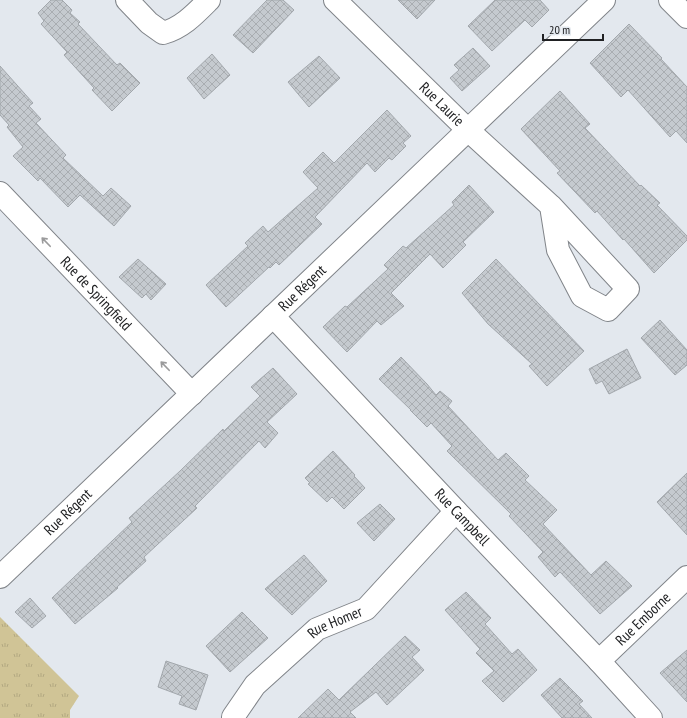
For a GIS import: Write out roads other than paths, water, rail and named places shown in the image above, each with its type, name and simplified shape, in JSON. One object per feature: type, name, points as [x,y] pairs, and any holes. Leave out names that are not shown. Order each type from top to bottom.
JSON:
[{"type":"street","points":[[127,0],[149,22],[163,33],[174,30],[188,20],[209,0]]},
{"type":"street","name":"Rue Laurie","points":[[335,0],[468,130],[551,206]]},
{"type":"street","name":"Rue Régent","points":[[0,577],[604,0]]},
{"type":"street","points":[[670,0],[687,17]]},
{"type":"street","name":"Rue de Springfield","points":[[0,193],[192,394]]},
{"type":"street","name":"Rue Campbell","points":[[273,316],[651,718]]},
{"type":"street","name":"Rue Homer","points":[[234,718],[255,685],[317,629],[366,609],[456,511]]},
{"type":"street","name":"Rue Emborne","points":[[599,661],[687,577]]}]
